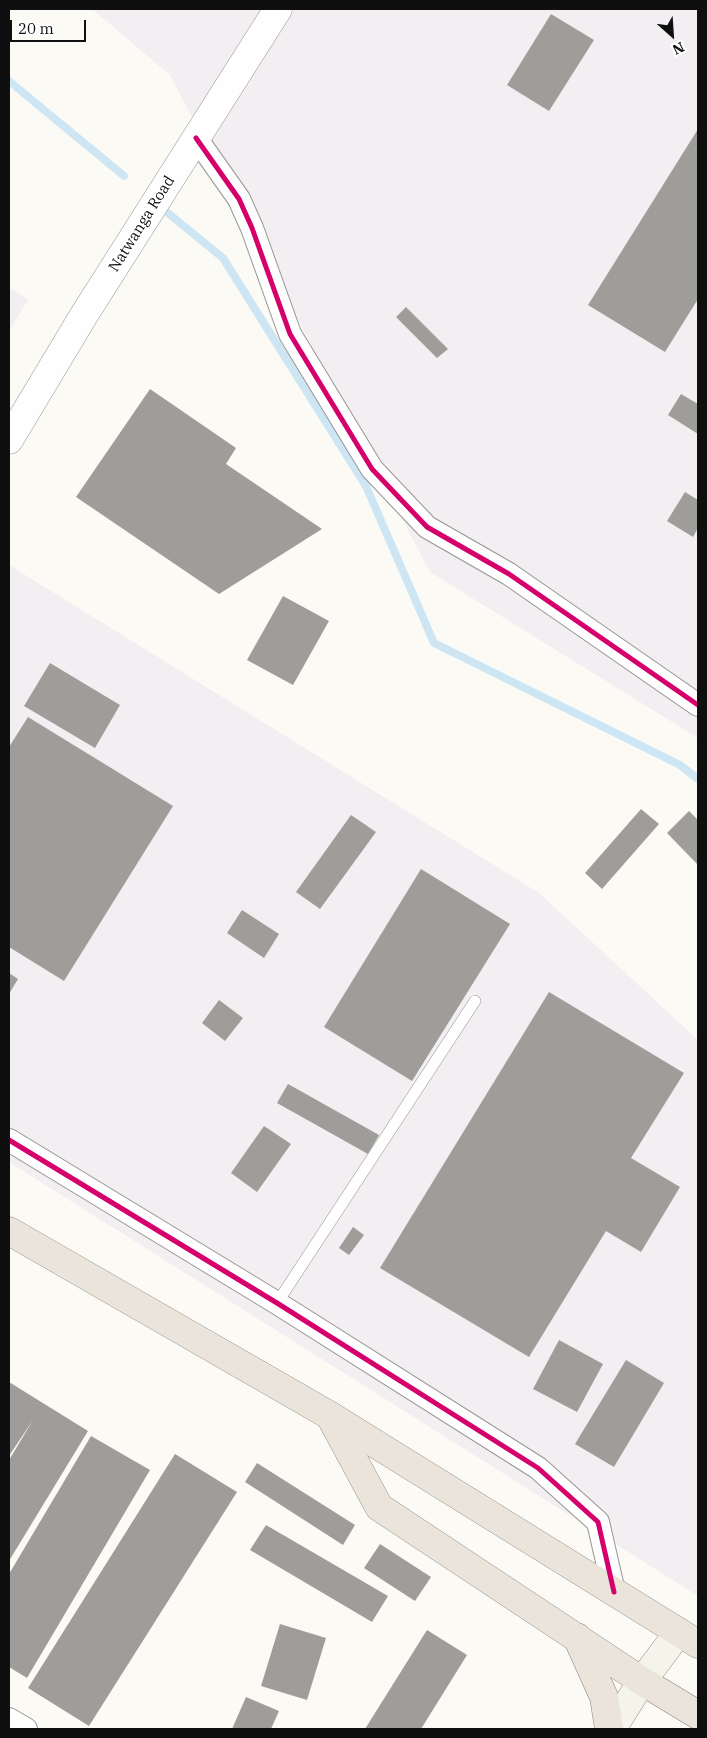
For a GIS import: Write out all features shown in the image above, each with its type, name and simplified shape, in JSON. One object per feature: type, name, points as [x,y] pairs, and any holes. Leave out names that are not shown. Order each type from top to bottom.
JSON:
[{"type":"highway","points":[[9,1231],[329,1415],[689,1638]]},
{"type":"highway","points":[[329,1415],[380,1507],[642,1681],[698,1715]]},
{"type":"highway","points":[[577,1638],[604,1697],[610,1729]]},
{"type":"main road","points":[[610,1729],[642,1681],[689,1638]]},
{"type":"street","name":"Natwanga Road","points":[[9,440],[278,9]]},
{"type":"street","points":[[196,138],[239,199],[252,228],[290,334],[372,470],[427,527],[509,574],[698,705]]},
{"type":"street","points":[[9,1140],[277,1304],[538,1468],[598,1522],[614,1592]]},
{"type":"street","points":[[9,1719],[26,1729]]},
{"type":"lane","points":[[277,1304],[475,1001]]},
{"type":"shaded area","points":[[92,9],[698,9],[698,738],[430,572],[170,75]]},
{"type":"shaded area","points":[[9,287],[28,300],[9,331]]},
{"type":"shaded area","points":[[9,565],[539,893],[698,1040],[698,1596],[9,1162]]},
{"type":"building","points":[[551,14],[594,40],[549,111],[507,85]]},
{"type":"building","points":[[698,129],[698,299],[665,352],[588,305]]},
{"type":"building","points":[[406,307],[448,349],[437,358],[396,317]]},
{"type":"building","points":[[150,389],[236,448],[226,464],[322,529],[219,594],[76,497]]},
{"type":"building","points":[[681,394],[698,404],[698,434],[668,415]]},
{"type":"building","points":[[685,492],[698,500],[698,528],[693,537],[667,521]]},
{"type":"building","points":[[283,596],[329,621],[293,685],[247,660]]},
{"type":"building","points":[[50,663],[120,705],[95,748],[24,706]]},
{"type":"building","points":[[28,717],[173,806],[64,981],[9,947],[9,747]]},
{"type":"building","points":[[641,809],[659,824],[602,889],[585,873]]},
{"type":"building","points":[[689,811],[698,820],[698,865],[667,833]]},
{"type":"building","points":[[351,815],[376,832],[320,909],[296,892]]},
{"type":"building","points":[[421,869],[510,924],[412,1081],[324,1027]]},
{"type":"building","points":[[242,910],[279,934],[264,958],[227,933]]},
{"type":"building","points":[[9,973],[18,979],[9,994]]},
{"type":"building","points":[[549,992],[684,1073],[631,1158],[680,1187],[641,1252],[606,1231],[529,1357],[380,1268]]},
{"type":"building","points":[[219,1000],[243,1018],[225,1041],[202,1023]]},
{"type":"building","points":[[288,1084],[379,1135],[368,1154],[277,1103]]},
{"type":"building","points":[[264,1126],[291,1144],[257,1192],[231,1173]]},
{"type":"building","points":[[353,1227],[364,1235],[349,1255],[339,1248]]},
{"type":"building","points":[[559,1340],[603,1364],[577,1412],[533,1389]]},
{"type":"building","points":[[626,1360],[664,1383],[614,1467],[575,1444]]},
{"type":"building","points":[[9,1382],[88,1431],[9,1561],[9,1460],[33,1420],[9,1456]]},
{"type":"building","points":[[91,1436],[150,1470],[27,1678],[9,1667],[9,1574]]},
{"type":"building","points":[[175,1454],[237,1492],[89,1726],[28,1688]]},
{"type":"building","points":[[257,1463],[355,1525],[343,1545],[245,1482]]},
{"type":"building","points":[[266,1525],[388,1596],[372,1622],[250,1550]]},
{"type":"building","points":[[380,1544],[431,1577],[415,1601],[364,1568]]},
{"type":"building","points":[[280,1624],[326,1638],[307,1700],[261,1686]]},
{"type":"building","points":[[427,1630],[467,1655],[421,1729],[365,1729]]},
{"type":"building","points":[[246,1697],[279,1711],[271,1729],[232,1729]]},
{"type":"waterway","points":[[9,81],[124,176]]},
{"type":"waterway","points":[[163,209],[223,258],[366,486],[434,643],[680,765],[698,779]]},
{"type":"cycle path","points":[[196,138],[239,199],[252,228],[290,334],[372,469],[427,527],[509,574],[698,705]]},
{"type":"cycle path","points":[[9,1140],[277,1303],[538,1468],[598,1522],[614,1592]]}]
